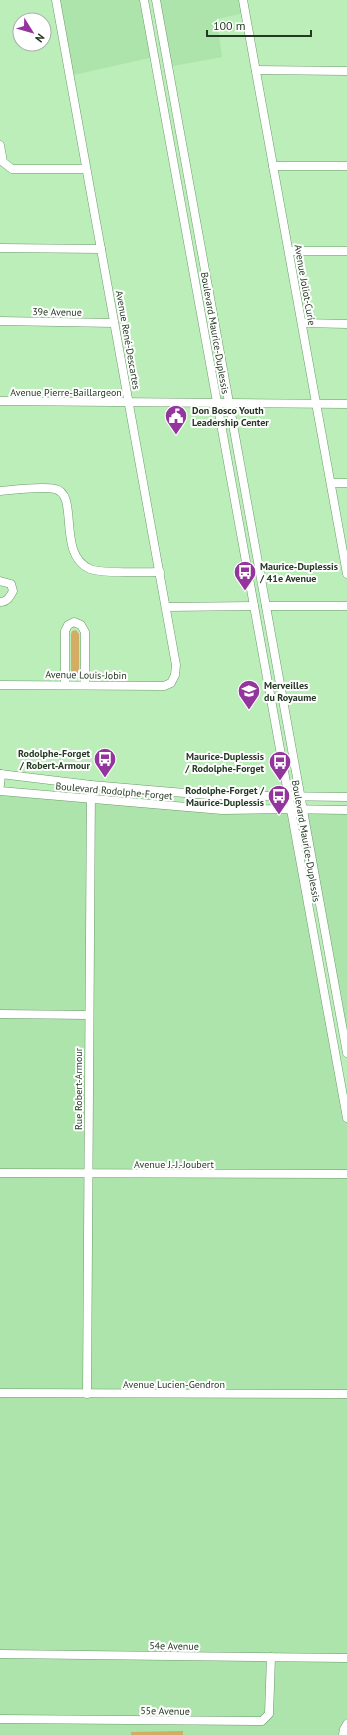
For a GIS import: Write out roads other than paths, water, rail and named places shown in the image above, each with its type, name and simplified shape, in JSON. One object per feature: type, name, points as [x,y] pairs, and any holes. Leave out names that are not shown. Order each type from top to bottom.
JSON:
[{"type":"street","name":"Avenue René-Descartes","points":[[56,0],[167,606],[176,666],[175,675],[171,683]]},
{"type":"street","name":"Boulevard Maurice-Duplessis","points":[[144,0],[347,1118]]},
{"type":"street","name":"Boulevard Maurice-Duplessis","points":[[156,0],[347,1053]]},
{"type":"street","name":"Avenue Joliot-Curie","points":[[243,0],[316,404],[331,483],[344,540],[347,574]]},
{"type":"street","points":[[256,70],[347,71]]},
{"type":"street","points":[[0,145],[3,162],[12,169],[86,169]]},
{"type":"street","points":[[273,166],[347,166]]},
{"type":"street","points":[[0,248],[101,249]]},
{"type":"street","points":[[289,251],[347,251]]},
{"type":"street","name":"39e Avenue","points":[[0,321],[114,323]]},
{"type":"street","points":[[302,324],[347,324]]},
{"type":"street","name":"Avenue Pierre-Baillargeon","points":[[0,401],[347,404]]},
{"type":"street","points":[[331,483],[347,483]]},
{"type":"street","points":[[0,491],[12,489],[54,489],[64,494],[67,499],[71,544],[81,562],[92,570],[160,572]]},
{"type":"street","points":[[0,581],[11,584],[13,591],[10,598],[0,602]]},
{"type":"street","points":[[167,606],[254,606]]},
{"type":"street","points":[[266,606],[347,606]]},
{"type":"street","points":[[65,684],[65,631],[68,625],[74,622],[81,625],[85,632],[85,685]]},
{"type":"street","name":"Avenue Louis-Jobin","points":[[0,685],[65,684],[164,686],[171,683]]},
{"type":"street","name":"Boulevard Rodolphe-Forget","points":[[0,785],[0,774],[91,785],[208,795],[347,798]]},
{"type":"street","name":"Rue Robert-Armour","points":[[87,1394],[88,1015],[91,785]]},
{"type":"street","name":"Boulevard Rodolphe-Forget","points":[[0,791],[222,810],[347,810]]},
{"type":"street","points":[[0,1014],[88,1015]]},
{"type":"street","name":"Avenue J.-J.-Joubert","points":[[0,1173],[347,1174]]},
{"type":"street","name":"Avenue Lucien-Gendron","points":[[0,1394],[347,1394]]},
{"type":"street","name":"54e Avenue","points":[[0,1654],[347,1658]]},
{"type":"street","name":"55e Avenue","points":[[0,1719],[262,1722],[269,1714],[271,1657]]},
{"type":"street","points":[[343,1735],[347,1724]]},
{"type":"place","name":"Don Bosco Youth Leadership Center","points":[[176,436]]},
{"type":"place","name":"Maurice-Duplessis / 41e Avenue","points":[[245,592]]},
{"type":"place","name":"Merveilles du Royaume","points":[[249,710]]},
{"type":"place","name":"Rodolphe-Forget / Robert-Armour","points":[[105,778]]},
{"type":"place","name":"Maurice-Duplessis / Rodolphe-Forget","points":[[280,782]]},
{"type":"place","name":"Rodolphe-Forget / Maurice-Duplessis","points":[[279,816]]}]
